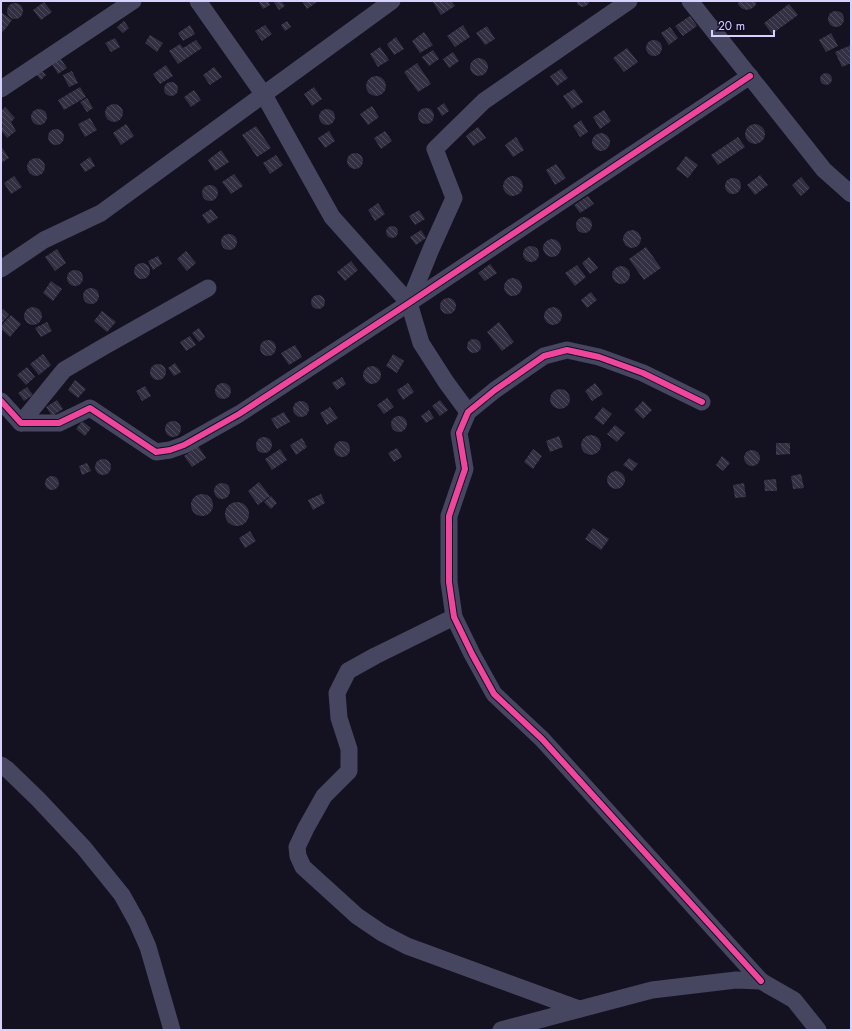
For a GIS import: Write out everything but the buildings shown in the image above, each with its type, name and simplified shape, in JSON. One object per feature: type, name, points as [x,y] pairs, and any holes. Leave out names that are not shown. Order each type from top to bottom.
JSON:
[{"type":"street","points":[[1,89],[133,1]]},
{"type":"street","points":[[198,1],[264,95],[332,217],[409,303],[421,343],[446,382],[468,412]]},
{"type":"street","points":[[1,269],[44,240],[102,213],[392,1]]},
{"type":"street","points":[[409,303],[454,198],[435,149],[484,102],[629,1]]},
{"type":"street","points":[[690,1],[824,170],[851,194]]},
{"type":"street","points":[[1,401],[21,423],[59,423],[90,408],[156,452],[170,450],[184,445],[239,414],[409,303],[750,76]]},
{"type":"street","points":[[21,423],[64,370],[208,288]]},
{"type":"street","points":[[702,402],[643,374],[599,357],[567,350],[544,356],[468,412],[459,434],[466,469],[449,516],[449,582],[454,617],[494,694],[542,739],[761,981],[794,1000],[818,1030]]},
{"type":"street","points":[[454,617],[348,671],[337,693],[339,718],[349,749],[349,771],[324,796],[297,847],[298,856],[303,867],[329,891],[357,916],[382,933],[408,946],[579,1009]]},
{"type":"street","points":[[1,765],[38,799],[84,848],[122,895],[138,922],[148,947],[172,1030]]},
{"type":"street","points":[[501,1030],[652,990],[736,980],[761,981]]},
{"type":"cycle path","points":[[1,401],[21,423],[59,423],[90,408],[156,452],[170,450],[184,445],[239,414],[409,303],[750,76]]},
{"type":"cycle path","points":[[702,402],[643,373],[599,357],[567,350],[544,356],[495,390],[468,412],[459,433],[465,469],[449,516],[449,582],[454,617],[494,694],[542,739],[761,981]]}]
